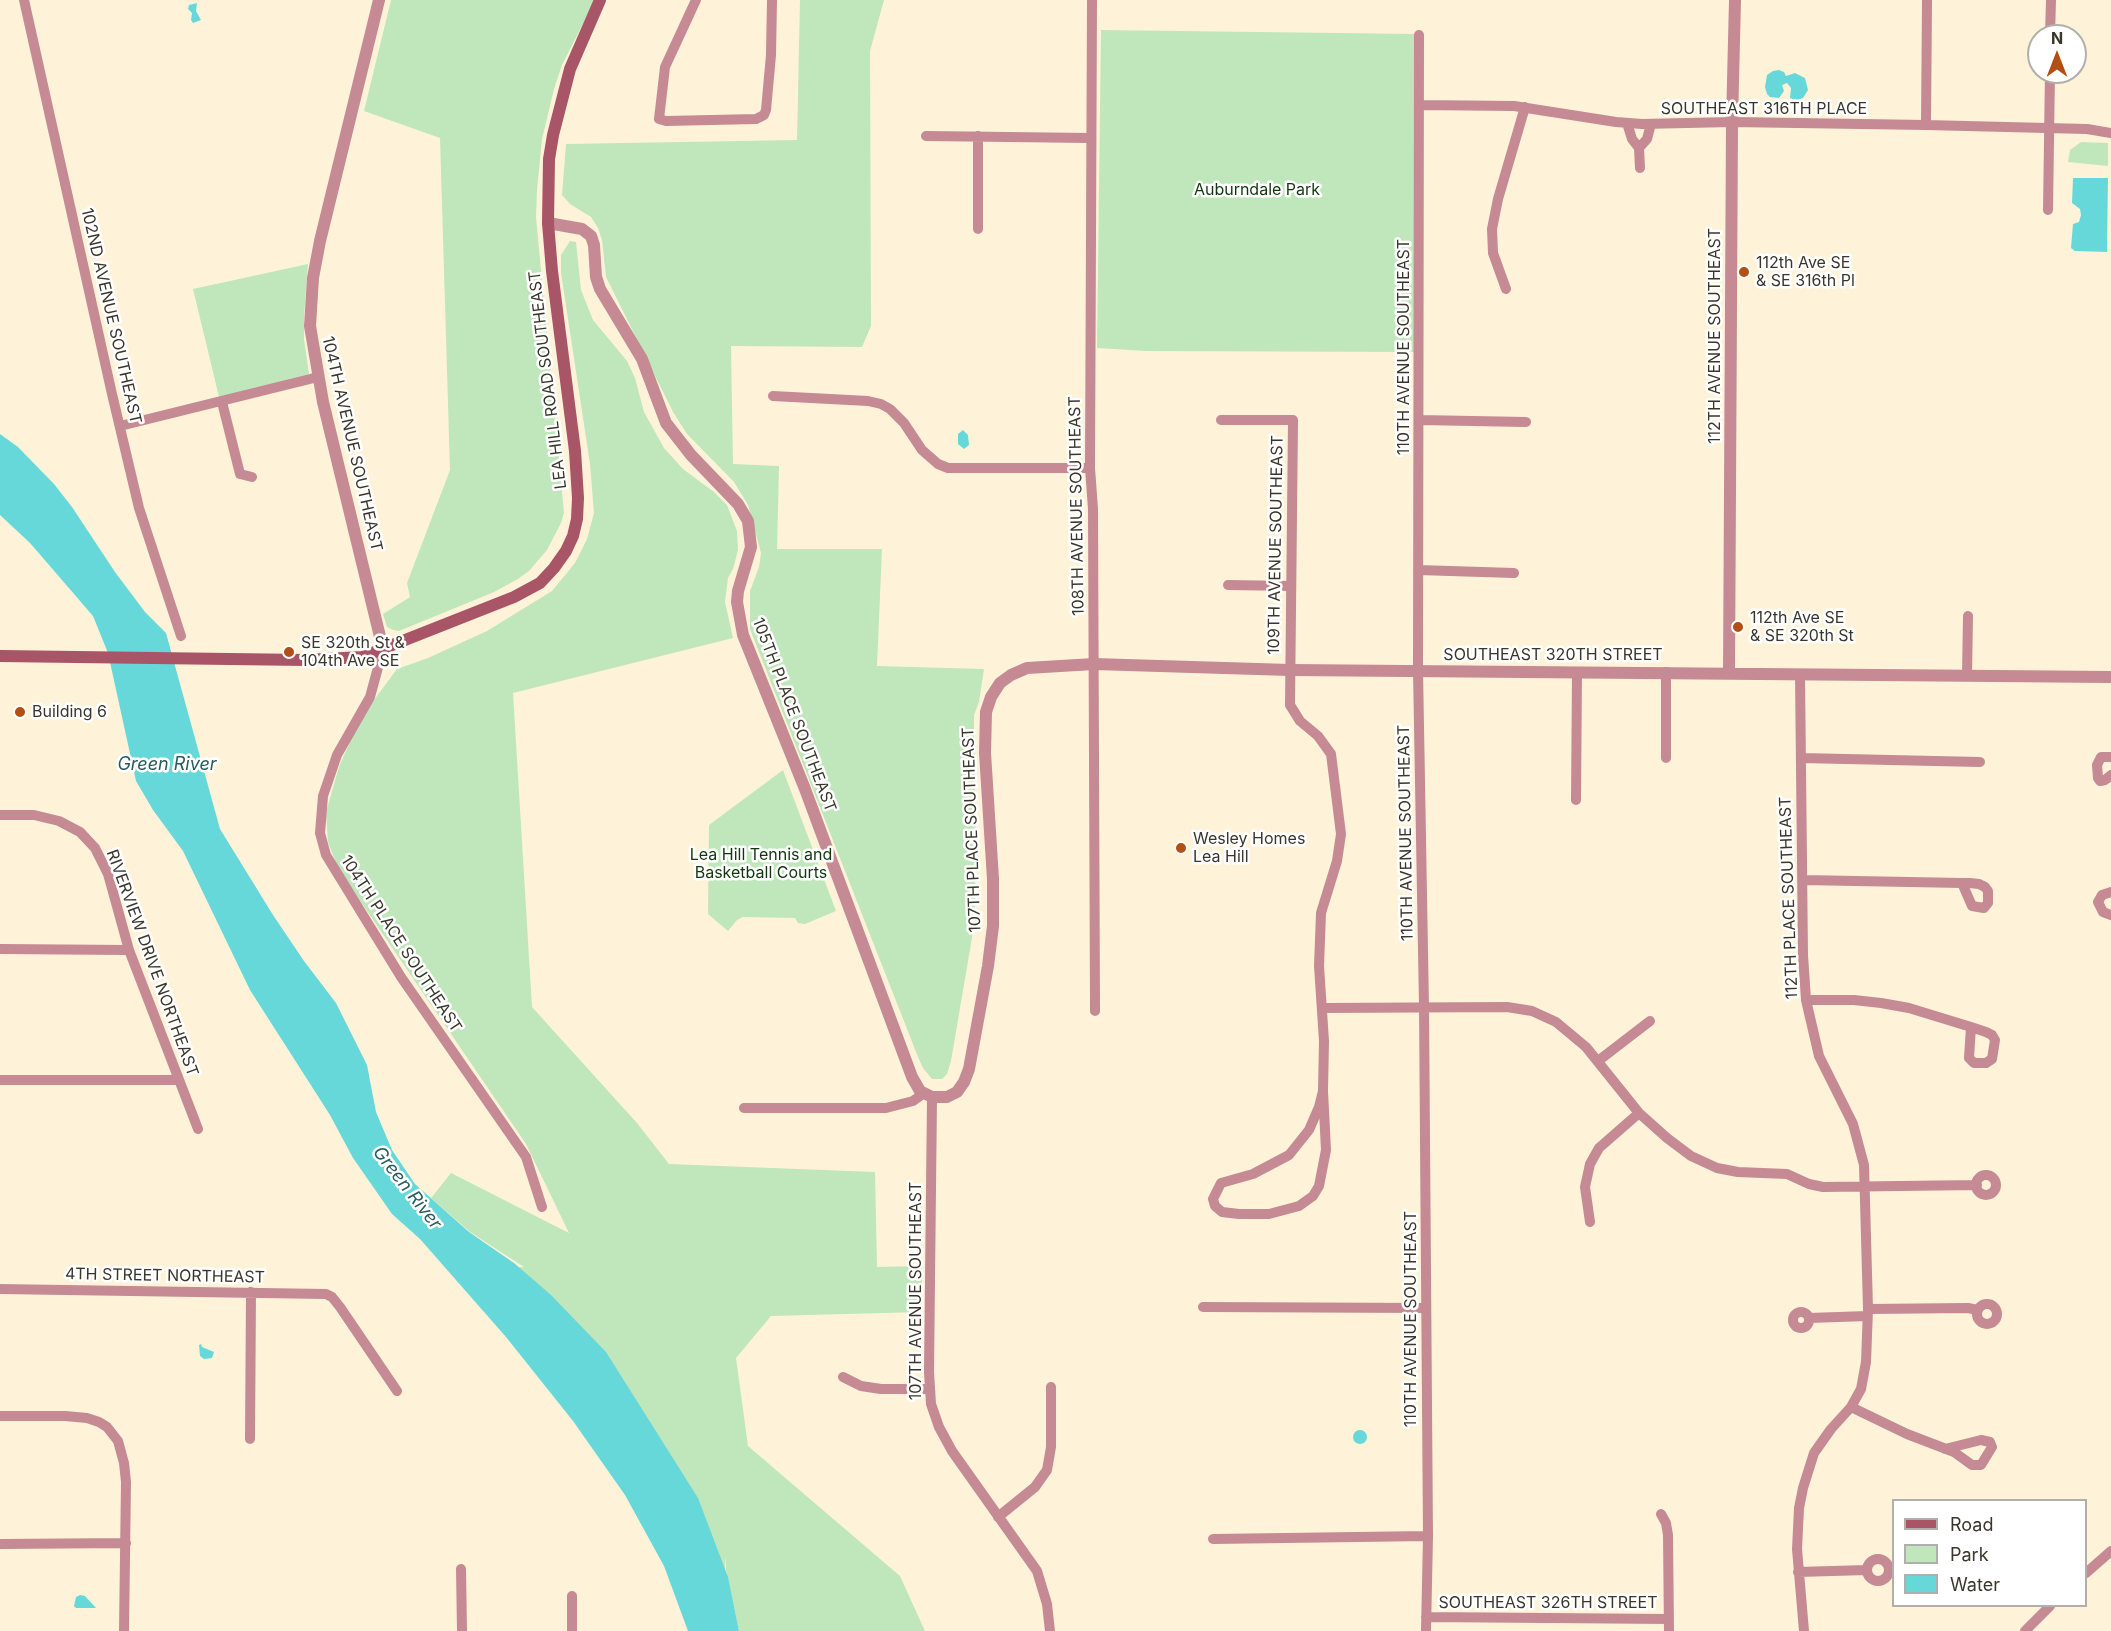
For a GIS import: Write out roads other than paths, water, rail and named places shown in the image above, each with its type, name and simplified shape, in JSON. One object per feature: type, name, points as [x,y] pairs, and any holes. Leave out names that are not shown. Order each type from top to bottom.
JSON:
[{"type":"main road","name":"LEA HILL ROAD SOUTHEAST","points":[[383,649],[504,601],[540,583],[566,551],[573,536],[577,519],[578,478],[554,296],[548,223],[549,159],[570,69],[600,0]]},
{"type":"main road","points":[[0,656],[343,659],[362,657],[383,649]]},
{"type":"street","name":"102ND AVENUE SOUTHEAST","points":[[24,0],[140,508],[182,636]]},
{"type":"street","name":"104TH AVENUE SOUTHEAST","points":[[379,0],[313,278],[310,326],[318,377],[383,649]]},
{"type":"street","points":[[696,0],[665,67],[659,119],[666,122],[756,119],[764,115],[771,55],[772,0]]},
{"type":"street","name":"108TH AVENUE SOUTHEAST","points":[[1092,0],[1090,468],[1093,509],[1095,1011]]},
{"type":"street","name":"112TH AVENUE SOUTHEAST","points":[[1729,673],[1732,122],[1735,0]]},
{"type":"street","points":[[1926,125],[1928,0]]},
{"type":"street","points":[[2050,24],[2051,0]]},
{"type":"street","name":"110TH AVENUE SOUTHEAST","points":[[1419,35],[1418,670],[1424,1006],[1428,1536],[1426,1631]]},
{"type":"street","points":[[2048,210],[2050,84]]},
{"type":"street","name":"SOUTHEAST 316TH PLACE","points":[[1419,105],[1494,104],[1627,123],[1651,124],[1732,122],[1926,125],[2087,129],[2111,133]]},
{"type":"street","points":[[1506,289],[1493,253],[1492,229],[1498,199],[1525,107]]},
{"type":"street","points":[[1627,123],[1630,134],[1639,148],[1640,168]]},
{"type":"street","points":[[1639,148],[1650,134],[1651,124]]},
{"type":"street","points":[[926,136],[1090,138]]},
{"type":"street","points":[[978,136],[978,229]]},
{"type":"street","name":"105TH PLACE SOUTHEAST","points":[[548,223],[582,229],[590,234],[594,245],[596,277],[600,289],[642,358],[666,423],[691,455],[738,504],[748,521],[751,547],[738,591],[739,623],[805,789],[904,1059],[916,1084],[928,1095]]},
{"type":"street","points":[[120,426],[318,377]]},
{"type":"street","points":[[773,396],[868,401],[881,404],[890,409],[904,423],[922,450],[938,464],[948,468],[1090,468]]},
{"type":"street","points":[[222,402],[240,474],[252,477]]},
{"type":"street","name":"109TH AVENUE SOUTHEAST","points":[[1221,420],[1293,420],[1290,705],[1299,721],[1318,736],[1331,754],[1341,834],[1337,861],[1321,913],[1319,966],[1323,1008],[1326,1150],[1319,1186],[1312,1196],[1299,1206],[1269,1214],[1222,1212],[1215,1206],[1213,1199],[1221,1183],[1253,1174],[1289,1155],[1309,1130],[1323,1091]]},
{"type":"street","points":[[1419,420],[1526,422]]},
{"type":"street","points":[[1418,570],[1514,573]]},
{"type":"street","points":[[1228,585],[1291,585]]},
{"type":"street","points":[[1967,675],[1968,616]]},
{"type":"street","name":"104TH PLACE SOUTHEAST","points":[[383,649],[370,697],[337,755],[322,796],[320,832],[326,855],[401,977],[526,1157],[542,1207]]},
{"type":"street","name":"SOUTHEAST 320TH STREET","points":[[1000,683],[1026,668],[1094,664],[1290,670],[2111,677]]},
{"type":"street","points":[[1576,672],[1576,800]]},
{"type":"street","points":[[1666,672],[1666,758]]},
{"type":"street","name":"112TH PLACE SOUTHEAST","points":[[1800,675],[1803,955],[1806,1000],[1819,1056],[1853,1124],[1864,1165],[1868,1312],[1865,1371],[1859,1394],[1821,1443],[1807,1470],[1799,1508],[1798,1572],[1804,1631]]},
{"type":"street","name":"107TH PLACE SOUTHEAST","points":[[928,1095],[947,1097],[957,1092],[964,1082],[972,1054],[988,966],[994,902],[984,731],[988,705],[1000,683]]},
{"type":"street","points":[[2111,757],[2101,757],[2097,765],[2100,781],[2111,775]]},
{"type":"street","points":[[1801,758],[1980,762]]},
{"type":"street","name":"RIVERVIEW DRIVE NORTHEAST","points":[[0,815],[26,815],[65,823],[80,832],[95,848],[108,874],[129,950],[198,1129]]},
{"type":"street","points":[[1803,880],[1962,883]]},
{"type":"street","points":[[2111,892],[2102,895],[2098,902],[2103,912],[2111,915]]},
{"type":"street","points":[[0,950],[129,950]]},
{"type":"street","points":[[1806,1000],[1854,999],[1881,1003],[1909,1008],[1971,1027]]},
{"type":"street","points":[[1323,1008],[1507,1007],[1532,1011],[1556,1022],[1571,1033],[1599,1061],[1639,1113],[1680,1148],[1717,1168],[1787,1174],[1809,1184],[1823,1187],[1977,1185]]},
{"type":"street","points":[[1599,1061],[1650,1021]]},
{"type":"street","points":[[0,1080],[178,1080]]},
{"type":"street","points":[[744,1108],[886,1108],[928,1095]]},
{"type":"street","name":"107TH AVENUE SOUTHEAST","points":[[928,1095],[929,1389],[934,1416],[945,1439],[1037,1571],[1047,1604],[1050,1631]]},
{"type":"street","points":[[1590,1222],[1585,1187],[1590,1164],[1599,1148],[1639,1113]]},
{"type":"street","name":"4TH STREET NORTHEAST","points":[[0,1289],[330,1295],[397,1391]]},
{"type":"street","points":[[250,1439],[251,1292]]},
{"type":"street","points":[[1203,1307],[1425,1308]]},
{"type":"street","points":[[1809,1318],[1868,1312],[1968,1308],[1978,1310]]},
{"type":"street","points":[[843,1377],[861,1386],[881,1389],[929,1389]]},
{"type":"street","points":[[998,1517],[1035,1487],[1047,1470],[1051,1447],[1051,1387]]},
{"type":"street","points":[[1851,1407],[1907,1434],[1945,1449]]},
{"type":"street","points":[[0,1416],[65,1416],[99,1422],[107,1427],[118,1441],[124,1463],[126,1543],[124,1631]]},
{"type":"street","points":[[1662,1514],[1668,1535],[1669,1631]]},
{"type":"street","points":[[1213,1539],[1428,1536]]},
{"type":"street","points":[[0,1544],[126,1543]]},
{"type":"street","points":[[2087,1571],[2111,1551]]},
{"type":"street","points":[[461,1569],[462,1631]]},
{"type":"street","points":[[1798,1572],[1867,1570]]},
{"type":"street","points":[[572,1596],[572,1631]]},
{"type":"street","points":[[2025,1631],[2048,1607]]},
{"type":"street","name":"SOUTHEAST 326TH STREET","points":[[1426,1617],[1669,1619]]},
{"type":"water","points":[[197,3],[196,11],[201,20],[193,23],[192,13],[188,9],[189,5]]},
{"type":"water","points":[[1779,70],[1786,76],[1795,73],[1805,78],[1808,90],[1803,98],[1797,100],[1790,98],[1791,88],[1787,83],[1782,85],[1784,91],[1779,98],[1770,97],[1767,94],[1765,87],[1767,75]]},
{"type":"water","points":[[2073,178],[2108,178],[2107,252],[2075,251],[2071,248],[2073,224],[2079,222],[2081,215],[2080,209],[2072,203]]},
{"type":"water","points":[[963,430],[968,435],[969,445],[964,449],[958,444],[958,434]]},
{"type":"water","name":"Green River","points":[[0,434],[18,447],[54,484],[145,612],[166,633],[220,829],[273,915],[336,1003],[367,1065],[376,1112],[392,1150],[415,1184],[469,1232],[514,1263],[551,1295],[606,1352],[698,1498],[728,1577],[739,1631],[688,1631],[664,1566],[625,1495],[573,1421],[506,1337],[420,1239],[392,1214],[353,1158],[330,1115],[250,990],[183,851],[153,810],[136,781],[108,653],[93,616],[30,543],[0,515]]},
{"type":"water","points":[[201,1344],[202,1347],[214,1352],[212,1358],[204,1359],[200,1356],[199,1345]]},
{"type":"water","points":[[1360,1430],[1365,1432],[1367,1437],[1365,1442],[1360,1444],[1355,1442],[1353,1437],[1355,1432]]},
{"type":"water","points":[[85,1596],[96,1608],[76,1608],[74,1606],[76,1597]]},
{"type":"place","name":"112th Ave SE & SE 316th Pl","points":[[1744,272]]},
{"type":"place","name":"112th Ave SE & SE 320th St","points":[[1738,627]]},
{"type":"place","name":"SE 320th St & 104th Ave SE","points":[[289,652]]},
{"type":"place","name":"Building 6","points":[[20,712]]},
{"type":"place","name":"Wesley Homes Lea Hill","points":[[1181,848]]},
{"type":"park label","name":"Auburndale Park","points":[[1257,190]]},
{"type":"park label","name":"Lea Hill Tennis and Basketball Courts","points":[[761,864]]}]
